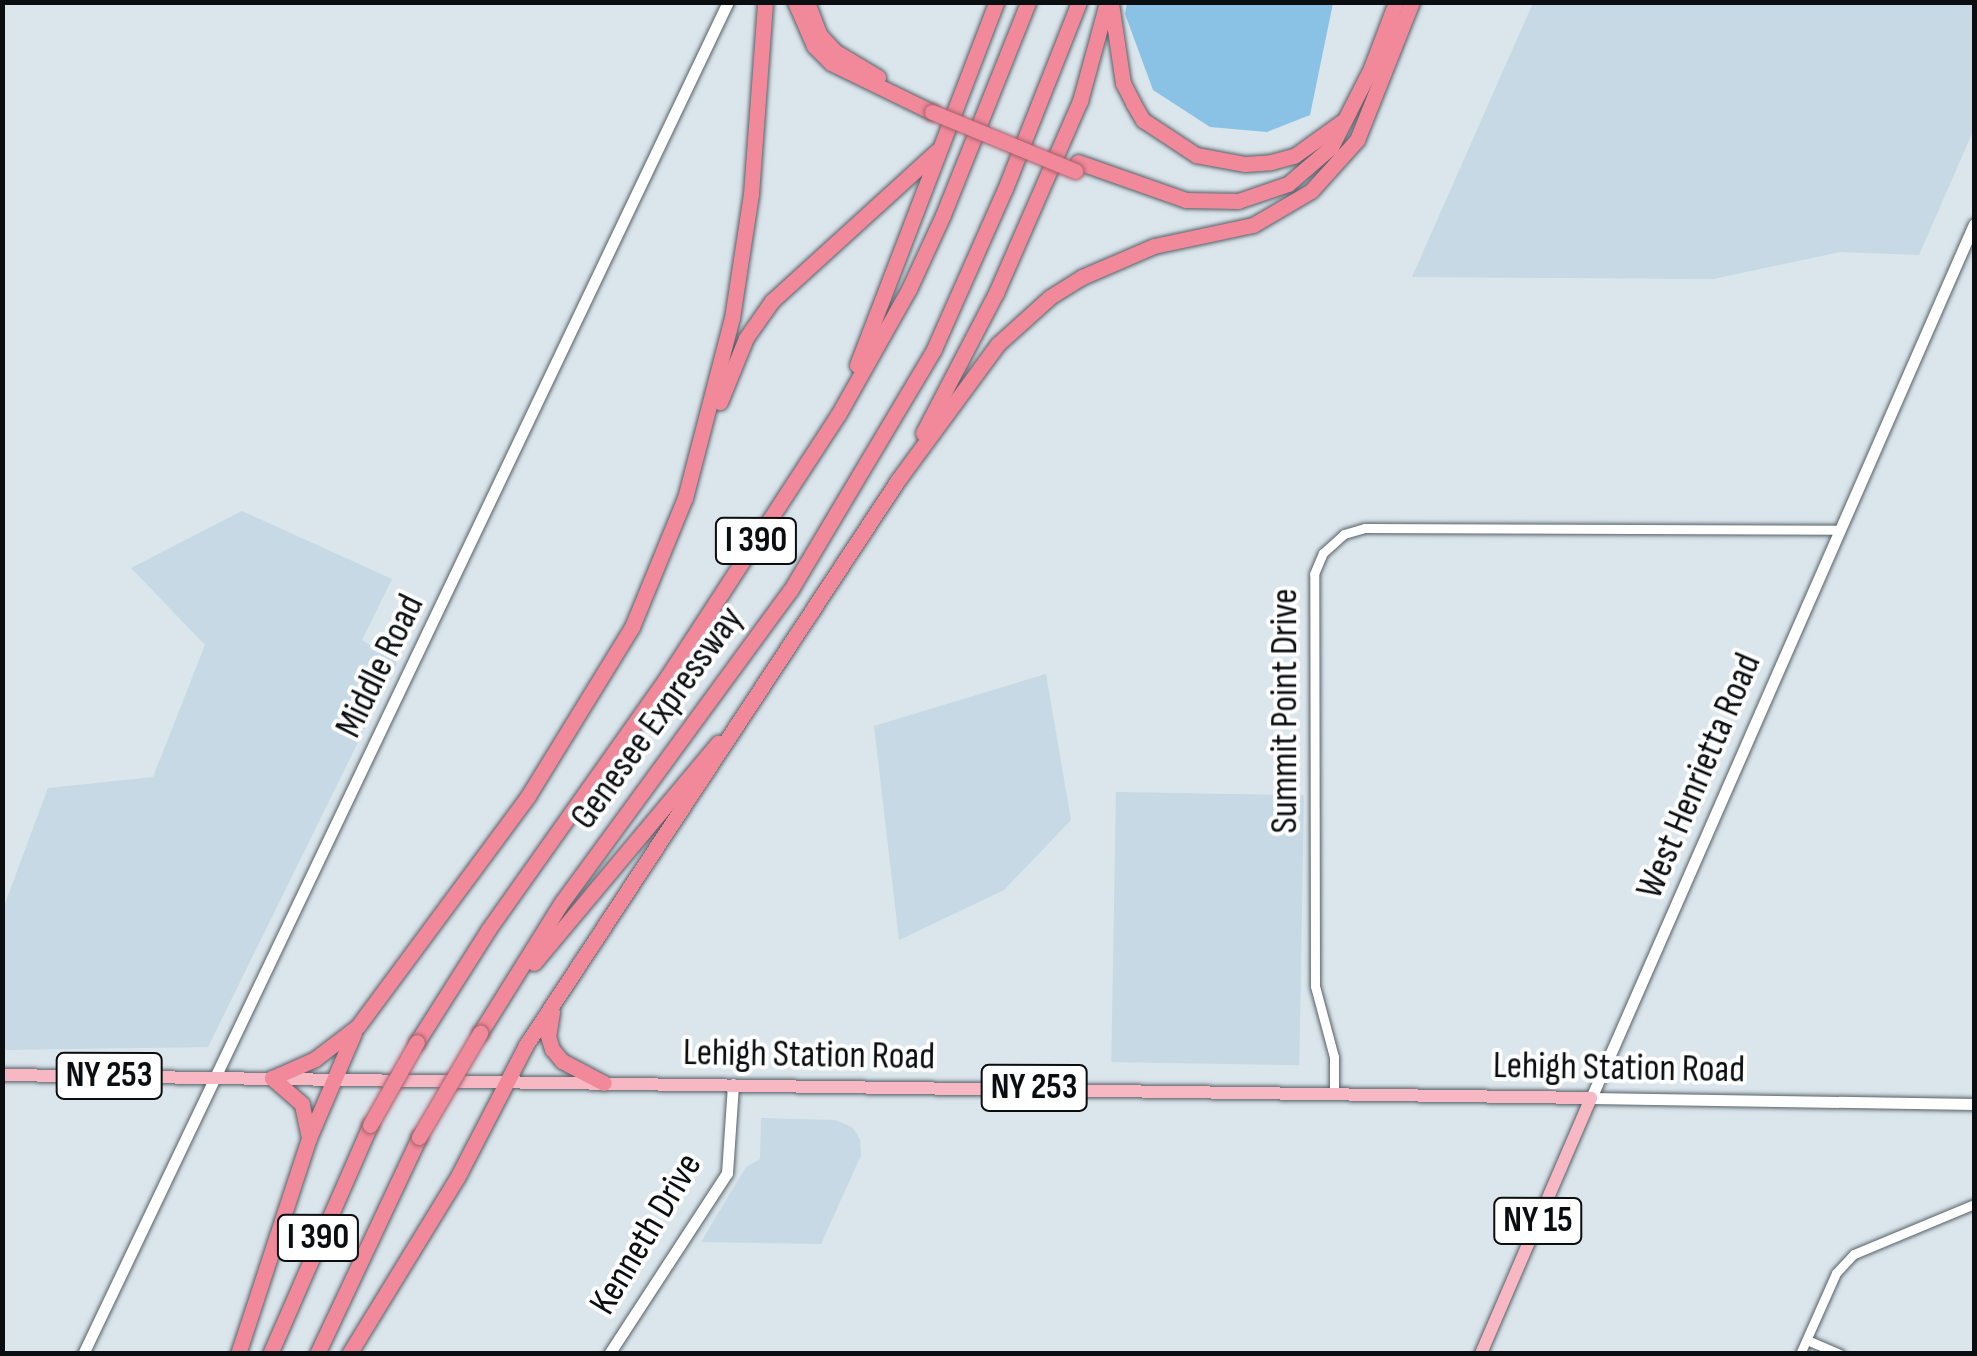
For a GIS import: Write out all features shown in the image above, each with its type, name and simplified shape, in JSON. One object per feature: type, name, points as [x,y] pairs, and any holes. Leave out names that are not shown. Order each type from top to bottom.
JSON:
[{"type":"highway","points":[[701,447],[732,318],[742,252],[765,2]]},
{"type":"highway","points":[[795,2],[814,46],[831,63],[1184,210],[1241,210],[1292,193],[1334,162],[1371,111]]},
{"type":"highway","points":[[807,2],[820,34],[836,52],[934,108]]},
{"type":"highway","points":[[838,415],[996,2]]},
{"type":"highway","name":"Genesee Expressway","points":[[270,1354],[370,1125],[417,1042],[488,930],[667,677],[838,415],[909,289],[943,215],[1028,2]]},
{"type":"highway","name":"Genesee Expressway","points":[[317,1354],[419,1136],[480,1033],[562,902],[790,591],[934,349],[1006,189],[1079,2]]},
{"type":"highway","points":[[1109,2],[1123,83],[1143,120],[1196,155],[1244,164],[1271,162],[1294,156],[1350,115]]},
{"type":"highway","points":[[898,480],[1004,276],[1080,101],[1109,2]]},
{"type":"highway","points":[[1077,166],[1186,200],[1238,200],[1288,184],[1332,147],[1350,115],[1396,2]]},
{"type":"highway","points":[[349,1354],[457,1178],[506,1082],[553,1004],[898,480],[998,344],[1050,297],[1082,277],[1140,251],[1253,225],[1284,209],[1339,165],[1371,111],[1412,2]]},
{"type":"highway","points":[[238,1354],[309,1138],[358,1026],[573,730],[632,627],[746,338],[772,301],[940,149]]},
{"type":"highway","points":[[502,1000],[762,690]]},
{"type":"highway","points":[[553,1004],[548,1036],[552,1049],[562,1061],[604,1083]]},
{"type":"highway","points":[[309,1138],[302,1104],[272,1078],[315,1058],[358,1026]]},
{"type":"main road","name":"Lehigh Station Road","points":[[2,1075],[1591,1098]]},
{"type":"main road","name":"West Henrietta Road","points":[[1480,1354],[1591,1098]]},
{"type":"street","name":"Middle Road","points":[[83,1354],[728,2]]},
{"type":"street","name":"West Henrietta Road","points":[[1591,1098],[1974,224]]},
{"type":"street","name":"Summit Point Drive","points":[[1334,1093],[1334,1057],[1315,986],[1314,574],[1323,553],[1344,534],[1364,528],[1839,530]]},
{"type":"street","name":"Kenneth Drive","points":[[609,1354],[727,1173],[734,1084]]},
{"type":"street","name":"Lehigh Station Road","points":[[1591,1098],[1974,1104]]},
{"type":"street","points":[[1800,1354],[1836,1273],[1854,1254],[1974,1204]]},
{"type":"street","points":[[1807,1340],[1840,1354]]},
{"type":"shaded area","points":[[1127,3],[1333,3],[1310,115],[1267,132],[1210,127],[1153,90],[1125,14]]},
{"type":"shaded area","points":[[1533,3],[1974,3],[1974,129],[1919,255],[1840,252],[1713,279],[1412,277]]},
{"type":"shaded area","points":[[242,511],[392,579],[362,640],[397,663],[208,1047],[3,1050],[3,909],[48,788],[153,777],[205,645],[131,568]]},
{"type":"shaded area","points":[[1046,674],[1071,820],[1004,890],[899,940],[874,726]]},
{"type":"shaded area","points":[[1116,792],[1304,795],[1299,1065],[1111,1062]]},
{"type":"shaded area","points":[[761,1118],[835,1120],[852,1127],[860,1139],[861,1155],[821,1244],[701,1242],[746,1167],[760,1159]]}]
